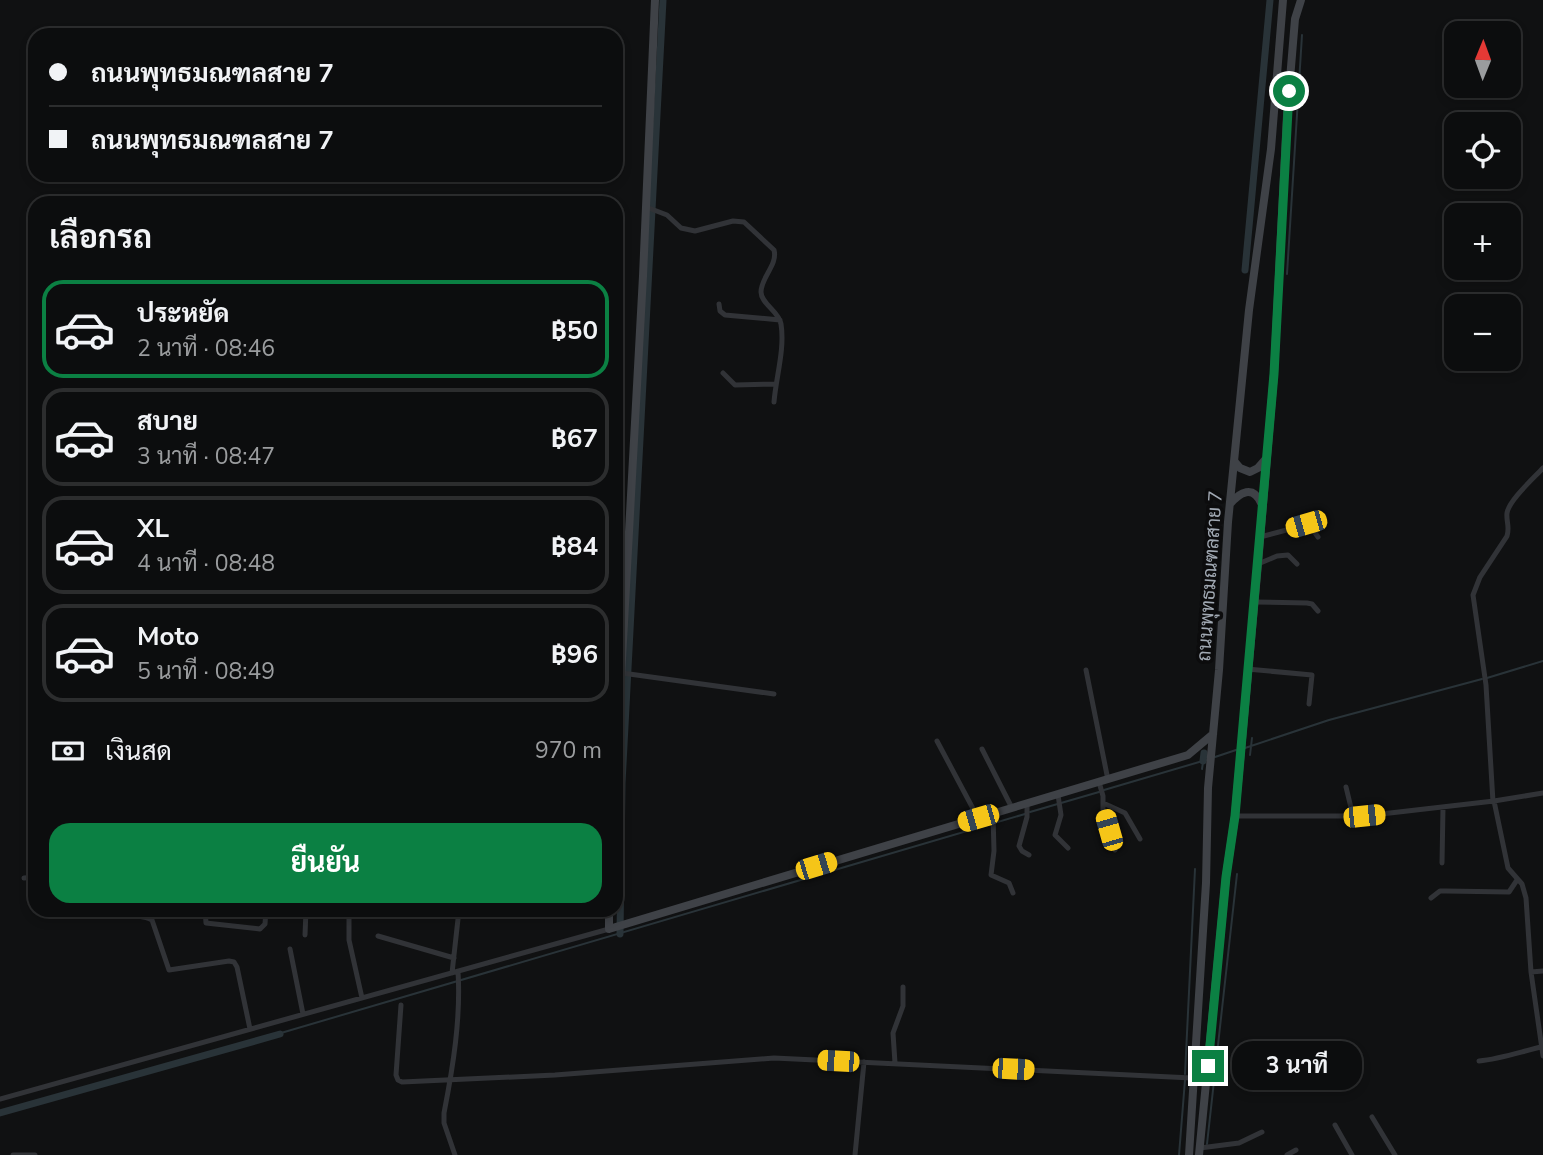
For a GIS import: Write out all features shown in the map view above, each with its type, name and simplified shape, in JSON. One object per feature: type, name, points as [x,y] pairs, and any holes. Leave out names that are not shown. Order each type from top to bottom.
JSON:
[{"type":"main road","points":[[623,709],[651,209],[655,0]]},
{"type":"main road","points":[[1278,0],[1282,13]]},
{"type":"main road","name":"ถนนพุทธมณฑลสาย 7","points":[[1189,1155],[1191,1078],[1206,883],[1209,768],[1230,504],[1250,310],[1271,149],[1283,0]]},
{"type":"main road","points":[[1201,1150],[1226,877],[1235,816],[1274,374],[1295,0]]},
{"type":"main road","points":[[1296,12],[1301,0]]},
{"type":"main road","points":[[1235,462],[1240,468],[1250,472],[1265,460]]},
{"type":"main road","points":[[1230,504],[1237,494],[1245,491],[1253,493],[1262,505]]},
{"type":"main road","points":[[612,917],[617,927],[978,818],[993,817],[1012,809],[1027,811],[1059,797],[1188,755],[1213,734]]},
{"type":"street","points":[[651,209],[667,215],[681,228],[695,231],[733,221],[748,224],[775,253],[761,295],[780,320],[781,341],[774,402]]},
{"type":"street","points":[[719,304],[724,315],[780,320]]},
{"type":"street","points":[[723,373],[734,385],[775,384]]},
{"type":"street","points":[[1543,468],[1511,504],[1507,513],[1507,536],[1475,587],[1473,600],[1486,685],[1493,802],[1508,868],[1524,888],[1526,898],[1534,1001],[1543,1056]]},
{"type":"street","points":[[1260,537],[1309,524],[1318,537]]},
{"type":"street","points":[[1258,564],[1283,554],[1297,564]]},
{"type":"street","points":[[1254,602],[1307,603],[1312,604],[1318,611]]},
{"type":"street","points":[[1247,669],[1312,675],[1309,704]]},
{"type":"street","points":[[1086,670],[1103,799],[1115,850]]},
{"type":"street","points":[[627,674],[774,694]]},
{"type":"street","points":[[937,741],[978,818]]},
{"type":"street","points":[[982,748],[1012,809]]},
{"type":"street","points":[[1346,787],[1353,817]]},
{"type":"street","points":[[1235,816],[1353,817],[1493,802],[1543,793]]},
{"type":"street","points":[[1059,797],[1061,808],[1055,835],[1068,848]]},
{"type":"street","points":[[1103,799],[1125,813],[1140,839]]},
{"type":"street","points":[[1442,863],[1443,808]]},
{"type":"street","points":[[1027,811],[1019,846],[1030,855]]},
{"type":"street","points":[[993,817],[991,875],[1009,883],[1013,893]]},
{"type":"street","points":[[24,878],[28,878]]},
{"type":"street","points":[[1431,898],[1440,891],[1509,892],[1517,880]]},
{"type":"street","points":[[148,917],[152,920],[169,970],[234,962],[250,1029]]},
{"type":"street","points":[[206,917],[206,923],[260,929],[265,924],[266,917]]},
{"type":"street","points":[[305,935],[306,917]]},
{"type":"street","points":[[349,917],[349,940],[362,998]]},
{"type":"street","points":[[455,1155],[444,1123],[444,1113],[459,989],[454,958],[458,917]]},
{"type":"street","points":[[0,1099],[617,927]]},
{"type":"street","points":[[378,936],[454,958]]},
{"type":"street","points":[[290,949],[303,1014]]},
{"type":"street","points":[[1531,972],[1543,971]]},
{"type":"street","points":[[895,1063],[893,1033],[904,1006],[903,987]]},
{"type":"street","points":[[1534,1001],[1543,1000]]},
{"type":"street","points":[[401,1005],[396,1067],[398,1080],[402,1082],[555,1075],[746,1058],[1191,1078]]},
{"type":"street","points":[[1479,1061],[1500,1059],[1541,1047]]},
{"type":"street","points":[[855,1155],[864,1062]]},
{"type":"street","points":[[1372,1117],[1395,1155]]},
{"type":"street","points":[[1335,1125],[1352,1155]]},
{"type":"street","points":[[1201,1150],[1239,1143],[1262,1132]]},
{"type":"street","points":[[1287,1155],[1296,1150]]},
{"type":"street","points":[[13,1155],[35,1155]]},
{"type":"waterway","points":[[623,764],[663,0]]},
{"type":"waterway","points":[[1245,270],[1270,0]]},
{"type":"waterway","points":[[1287,274],[1302,35]]},
{"type":"waterway","points":[[1487,678],[1543,661]]},
{"type":"waterway","points":[[1245,748],[1329,720],[1482,679]]},
{"type":"waterway","points":[[1250,755],[1252,738]]},
{"type":"waterway","points":[[1215,757],[1236,750]]},
{"type":"waterway","points":[[1203,761],[1204,753]]},
{"type":"waterway","points":[[1104,790],[1206,760]]},
{"type":"waterway","points":[[1202,769],[1203,762]]},
{"type":"waterway","points":[[1030,812],[1099,792]]},
{"type":"waterway","points":[[264,1038],[1025,814]]},
{"type":"waterway","points":[[1185,1074],[1195,869]]},
{"type":"waterway","points":[[1207,1144],[1237,874]]},
{"type":"waterway","points":[[620,917],[620,934]]},
{"type":"waterway","points":[[0,1113],[280,1034]]},
{"type":"waterway","points":[[1179,1155],[1185,1080]]},
{"type":"route","points":[[1208,1066],[1226,877],[1235,816],[1274,374],[1289,91]]}]
